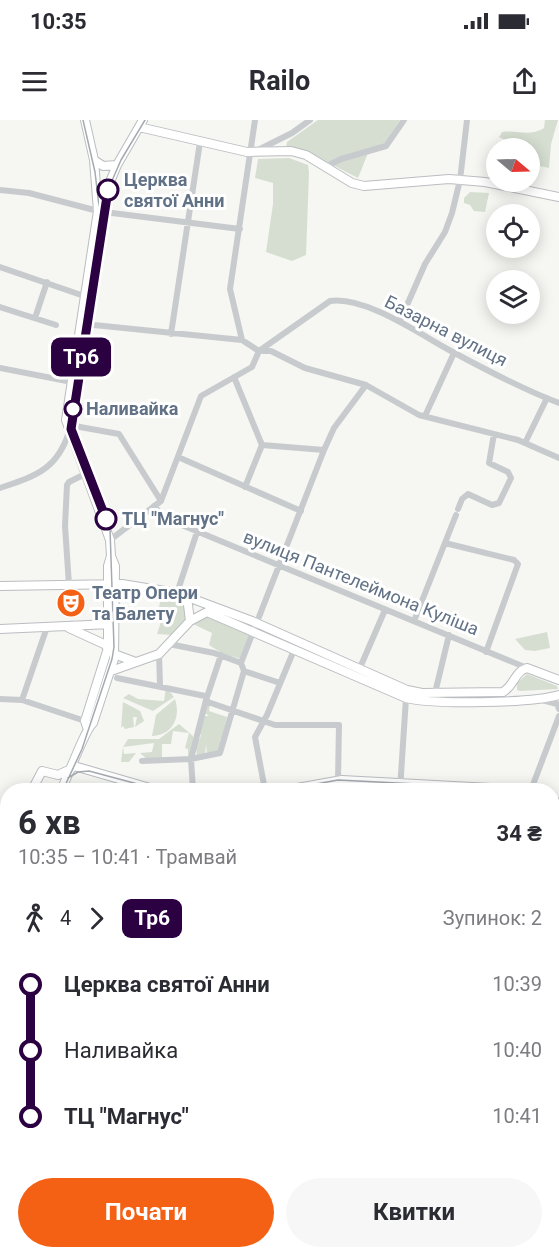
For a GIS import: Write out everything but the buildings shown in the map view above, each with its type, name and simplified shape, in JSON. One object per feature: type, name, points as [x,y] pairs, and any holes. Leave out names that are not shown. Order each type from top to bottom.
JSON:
[{"type":"main road","points":[[85,120],[94,160],[101,212]]},
{"type":"main road","points":[[86,724],[93,723],[111,671],[111,584],[108,566],[111,556],[110,540],[69,428],[101,212],[117,165],[141,124],[200,142],[252,153],[291,151],[306,155],[352,183],[371,187],[439,179],[460,180],[559,197]]},
{"type":"main road","points":[[94,160],[103,166],[117,165]]},
{"type":"main road","points":[[0,586],[111,584],[177,592],[199,599],[256,627],[407,690],[435,693],[498,692],[512,684],[519,672],[527,668],[559,680]]},
{"type":"main road","points":[[177,592],[187,597],[191,614],[190,621]]},
{"type":"main road","points":[[111,671],[133,661],[159,654],[190,621],[203,612],[256,627],[294,650],[406,698],[435,701],[542,700],[559,695]]},
{"type":"main road","points":[[0,629],[67,628],[112,624]]},
{"type":"main road","points":[[67,628],[133,661]]},
{"type":"main road","points":[[65,783],[74,766],[111,651]]},
{"type":"main road","points":[[512,684],[515,693],[526,700]]},
{"type":"main road","points":[[36,783],[42,771],[63,774],[74,766]]},
{"type":"main road","points":[[74,766],[133,783]]},
{"type":"main road","points":[[322,783],[338,780],[365,783]]},
{"type":"street","points":[[242,340],[230,289],[252,153],[255,120]]},
{"type":"street","points":[[252,153],[277,142],[310,120]]},
{"type":"street","points":[[325,167],[341,159],[386,146],[404,120]]},
{"type":"street","points":[[399,321],[425,264],[445,232],[460,180],[467,120]]},
{"type":"street","points":[[171,334],[200,142]]},
{"type":"street","points":[[0,190],[28,193],[101,212],[240,229]]},
{"type":"street","points":[[0,267],[88,297]]},
{"type":"street","points":[[35,318],[47,282]]},
{"type":"street","name":"Базарна вулиця","points":[[259,351],[330,301],[340,301],[388,315],[454,353],[559,402]]},
{"type":"street","points":[[0,307],[56,325]]},
{"type":"street","points":[[84,324],[242,340],[259,351],[271,351],[305,368],[366,384],[425,416],[525,443],[559,459]]},
{"type":"street","points":[[110,540],[161,501],[201,396],[252,367],[259,351]]},
{"type":"street","points":[[425,416],[454,353]]},
{"type":"street","points":[[0,368],[75,383]]},
{"type":"street","points":[[234,377],[262,445],[245,487]]},
{"type":"street","points":[[142,761],[192,759],[220,753],[244,671],[241,663],[324,450],[334,428],[366,384]]},
{"type":"street","points":[[525,443],[547,398]]},
{"type":"street","points":[[0,488],[43,472],[62,453],[69,428],[119,434],[161,501]]},
{"type":"street","points":[[414,621],[462,498],[468,494],[496,505],[511,478],[508,472],[489,463],[494,434]]},
{"type":"street","points":[[262,445],[324,450]]},
{"type":"street","points":[[178,457],[301,511]]},
{"type":"street","points":[[69,585],[65,526],[67,485],[85,474]]},
{"type":"street","name":"вулиця Пантелеймона Куліша","points":[[154,506],[165,518],[197,532],[527,668]]},
{"type":"street","points":[[177,592],[197,532]]},
{"type":"street","points":[[445,543],[513,560],[518,564],[486,652]]},
{"type":"street","points":[[359,670],[385,610]]},
{"type":"street","points":[[22,700],[47,627]]},
{"type":"street","points":[[435,693],[449,635]]},
{"type":"street","points":[[169,644],[221,655],[241,663]]},
{"type":"street","points":[[264,783],[255,741],[294,650]]},
{"type":"street","points":[[159,654],[160,685]]},
{"type":"street","points":[[193,783],[192,759],[206,700],[221,655]]},
{"type":"street","points":[[244,671],[280,683]]},
{"type":"street","points":[[117,678],[205,696],[206,700],[264,722],[289,726],[335,724],[341,728],[338,780]]},
{"type":"street","points":[[400,783],[406,698]]},
{"type":"street","points":[[0,699],[22,700],[86,724]]},
{"type":"street","points":[[542,700],[557,704],[559,709]]},
{"type":"street","points":[[532,783],[559,716]]},
{"type":"shaded area","points":[[318,120],[400,120],[384,144],[370,148],[358,178],[329,163],[324,165],[286,149],[287,142]]},
{"type":"shaded area","points":[[545,120],[558,120],[551,144],[549,168],[540,166],[540,138],[499,137],[502,132],[529,133],[544,128]]},
{"type":"shaded area","points":[[289,158],[308,165],[309,173],[306,255],[292,261],[266,252],[273,204],[273,183],[255,178],[258,159]]},
{"type":"shaded area","points":[[470,192],[489,193],[485,212],[474,211],[470,205],[464,203],[464,198]]},
{"type":"shaded area","points":[[161,597],[184,602],[186,605],[186,620],[172,635],[157,634],[165,609],[159,607]]},
{"type":"shaded area","points":[[203,614],[252,635],[242,659],[223,654],[209,645],[212,633],[191,623]]},
{"type":"shaded area","points":[[547,632],[550,648],[525,650],[515,639]]},
{"type":"shaded area","points":[[527,674],[557,686],[558,689],[517,690],[517,683]]},
{"type":"shaded area","points":[[166,687],[174,697],[153,711],[123,698],[129,694],[138,699],[164,701]]},
{"type":"shaded area","points":[[175,699],[177,712],[174,724],[165,732],[152,736],[156,715]]},
{"type":"shaded area","points":[[123,702],[140,711],[144,721],[135,727],[137,717],[133,717],[134,727],[125,729],[123,726],[121,728]]},
{"type":"shaded area","points":[[208,704],[210,705],[209,711],[227,717],[223,738],[220,740],[222,741],[220,753],[207,755],[206,744],[205,755],[197,755],[195,740],[200,739],[201,734],[197,734],[204,716],[209,716],[205,713]]},
{"type":"shaded area","points":[[179,724],[193,736],[193,755],[188,757],[188,749],[185,748],[189,733],[173,731],[171,744],[162,744],[162,758],[148,760],[140,753],[152,752],[154,743],[123,747],[128,739],[159,739]]},
{"type":"shaded area","points":[[123,747],[124,754],[136,753],[129,762],[121,762]]},
{"type":"tram line","points":[[83,120],[95,172],[99,206]]},
{"type":"tram line","points":[[66,783],[82,749],[114,647],[110,529],[72,434],[71,424],[108,190],[121,160],[145,120]]},
{"type":"tram line","name":"Тр6","points":[[106,519],[72,434],[71,424],[108,190]]},
{"type":"tram line","points":[[68,778],[78,772],[89,771],[134,783]]},
{"type":"tram line","points":[[322,783],[338,780],[396,783]]},
{"type":"place","name":"Церква святої Анни","points":[[108,190]]},
{"type":"place","name":"Наливайка","points":[[73,409]]},
{"type":"place","name":"ТЦ \"Магнус\"","points":[[106,519]]},
{"type":"place","name":"Театр Опери та Балету","points":[[71,603]]}]
